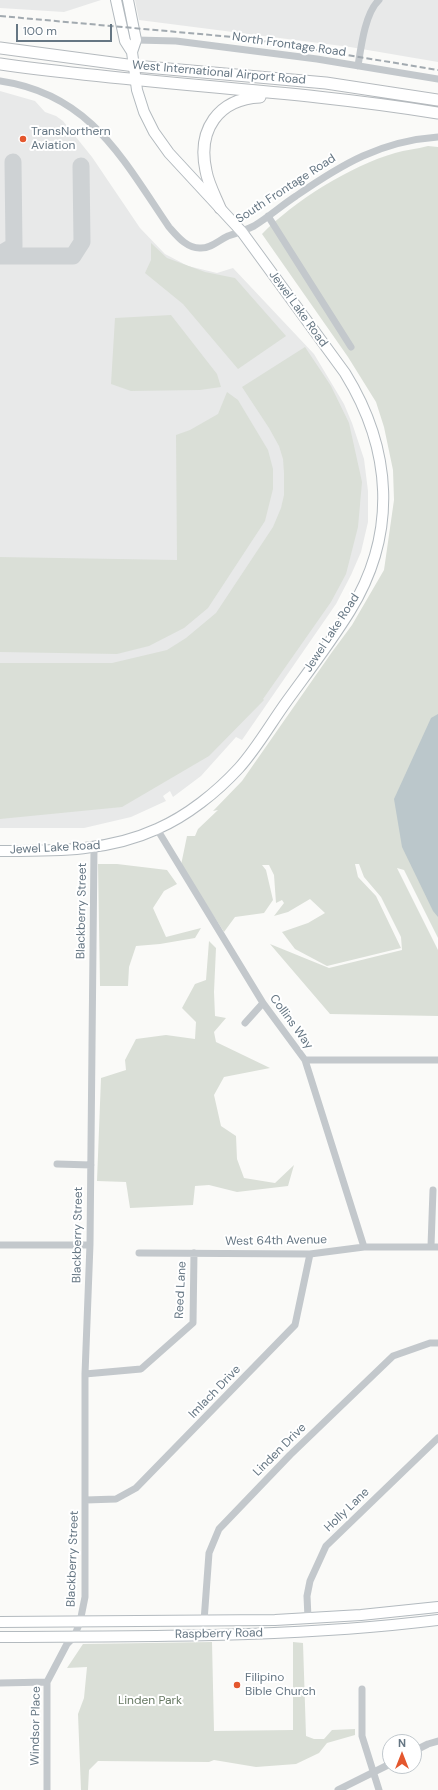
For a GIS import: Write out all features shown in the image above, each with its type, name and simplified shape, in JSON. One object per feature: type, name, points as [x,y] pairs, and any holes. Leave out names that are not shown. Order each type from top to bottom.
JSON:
[{"type":"main road","points":[[116,0],[125,41],[132,52]]},
{"type":"main road","points":[[128,0],[136,40],[132,52]]},
{"type":"main road","name":"West International Airport Road","points":[[0,48],[134,66],[319,82],[438,100]]},
{"type":"main road","name":"Jewel Lake Road","points":[[0,851],[49,851],[94,848],[118,842],[157,829],[183,815],[212,793],[239,768],[350,611],[365,582],[374,558],[383,514],[382,477],[379,455],[365,409],[345,373],[242,232],[169,153],[154,132],[144,112],[136,81],[132,52]]},
{"type":"main road","name":"West International Airport Road","points":[[0,64],[136,81],[373,103],[438,113]]},
{"type":"main road","points":[[220,208],[206,171],[204,151],[206,133],[215,118],[224,108],[242,99],[263,96],[307,96]]},
{"type":"main road","name":"Raspberry Road","points":[[0,1622],[204,1621],[308,1618],[361,1615],[438,1607]]},
{"type":"main road","name":"Raspberry Road","points":[[0,1637],[311,1632],[356,1629],[438,1620]]},
{"type":"street","points":[[358,66],[367,24],[374,5],[379,0]]},
{"type":"street","name":"North Frontage Road","points":[[136,40],[171,40],[358,66],[438,79]]},
{"type":"street","name":"South Frontage Road","points":[[0,81],[28,87],[63,101],[90,121],[112,146],[179,239],[187,244],[200,248],[208,247],[228,236],[242,232],[324,177],[362,155],[406,141],[438,138]]},
{"type":"street","points":[[268,216],[351,347]]},
{"type":"street","name":"Collins Way","points":[[157,829],[264,1003],[305,1060],[364,1247]]},
{"type":"street","name":"Blackberry Street","points":[[80,1622],[85,1597],[85,1374],[90,1245],[94,848]]},
{"type":"street","points":[[245,1023],[264,1003]]},
{"type":"street","points":[[305,1060],[438,1060]]},
{"type":"street","points":[[57,1164],[91,1165]]},
{"type":"street","points":[[433,1190],[434,1246]]},
{"type":"street","points":[[0,1244],[90,1245]]},
{"type":"street","name":"West 64th Avenue","points":[[139,1253],[310,1254],[364,1247],[434,1246]]},
{"type":"street","name":"Reed Lane","points":[[85,1374],[141,1370],[193,1322],[194,1253]]},
{"type":"street","name":"Imlach Drive","points":[[86,1500],[116,1499],[136,1488],[295,1325],[310,1254]]},
{"type":"street","name":"Linden Drive","points":[[204,1621],[209,1553],[219,1529],[290,1455],[393,1356],[430,1343],[438,1343]]},
{"type":"street","name":"Holly Lane","points":[[308,1618],[307,1596],[310,1581],[326,1546],[438,1438]]},
{"type":"street","name":"Windsor Place","points":[[47,1790],[47,1682],[67,1644],[74,1636],[80,1622]]},
{"type":"street","points":[[0,1683],[47,1682]]},
{"type":"street","points":[[362,1689],[362,1736],[379,1790]]},
{"type":"street","points":[[422,1747],[438,1741]]},
{"type":"street","points":[[338,1790],[382,1768]]},
{"type":"shaded area","points":[[0,0],[101,0],[64,12],[0,8]]},
{"type":"shaded area","points":[[135,0],[438,0],[438,62],[350,47],[139,20]]},
{"type":"shaded area","points":[[0,91],[35,101],[45,112],[56,116],[63,121],[92,157],[140,228],[165,254],[188,266],[217,273],[233,268],[314,354],[344,404],[352,423],[364,459],[368,491],[368,522],[361,552],[351,575],[336,604],[242,740],[236,737],[201,776],[173,797],[170,791],[163,796],[166,801],[131,817],[84,828],[0,828]]},
{"type":"shaded area","points":[[438,714],[438,917],[433,911],[402,847],[394,799],[431,718]]},
{"type":"green space","points":[[428,146],[438,147],[438,938],[404,870],[397,868],[438,950],[438,1016],[330,1014],[270,944],[329,968],[402,950],[401,937],[381,897],[364,877],[359,864],[355,864],[358,877],[376,896],[401,948],[327,966],[295,949],[282,932],[308,923],[325,913],[310,899],[288,912],[274,916],[284,903],[282,900],[276,903],[274,875],[269,865],[262,865],[266,870],[273,900],[264,913],[235,917],[224,932],[181,865],[187,836],[195,836],[198,829],[218,810],[213,811],[242,781],[352,625],[384,570],[394,500],[393,470],[384,427],[376,402],[348,357],[262,234],[306,197],[360,166],[399,152]]},
{"type":"green space","points":[[151,243],[167,258],[205,272],[235,278],[286,336],[238,369],[183,304],[145,273],[151,260]]},
{"type":"green space","points":[[171,315],[217,374],[221,387],[200,390],[131,391],[111,384],[115,318]]},
{"type":"green space","points":[[305,347],[331,386],[349,423],[362,482],[358,527],[346,574],[331,602],[263,699],[264,700],[209,756],[122,807],[0,819],[0,663],[112,663],[167,650],[186,638],[216,613],[273,527],[281,508],[284,495],[283,459],[279,446],[242,387]]},
{"type":"green space","points":[[227,392],[238,400],[268,450],[273,469],[273,489],[265,521],[208,608],[184,628],[149,646],[117,654],[0,652],[0,557],[177,560],[176,435],[190,430],[218,414]]},
{"type":"green space","points":[[98,864],[117,864],[167,870],[177,884],[164,891],[153,908],[166,937],[201,928],[195,938],[160,944],[136,946],[129,967],[128,986],[100,986]]},
{"type":"green space","points":[[209,941],[216,948],[214,992],[215,1016],[226,1018],[214,1032],[216,1042],[270,1068],[224,1077],[214,1095],[221,1126],[236,1136],[237,1159],[244,1178],[275,1183],[294,1165],[288,1186],[237,1192],[209,1185],[195,1186],[193,1205],[130,1208],[126,1182],[97,1181],[101,1078],[126,1070],[125,1060],[136,1039],[166,1035],[195,1039],[196,1022],[182,1008],[195,984],[206,980]]},
{"type":"green space","name":"Linden Park","points":[[212,1642],[214,1731],[293,1730],[293,1642],[303,1643],[306,1736],[314,1739],[324,1739],[332,1730],[355,1729],[355,1735],[327,1743],[319,1753],[296,1764],[256,1767],[214,1760],[209,1762],[98,1761],[89,1770],[88,1790],[81,1790],[78,1714],[84,1698],[87,1667],[67,1668],[83,1644]]},
{"type":"taxiway","points":[[0,254],[14,246],[13,162]]},
{"type":"taxiway","points":[[0,256],[73,256],[82,242],[81,166]]},
{"type":"railway","points":[[0,16],[244,38],[438,70]]},
{"type":"place","name":"TransNorthern Aviation","points":[[23,139]]},
{"type":"place","name":"Filipino Bible Church","points":[[237,1685]]}]
